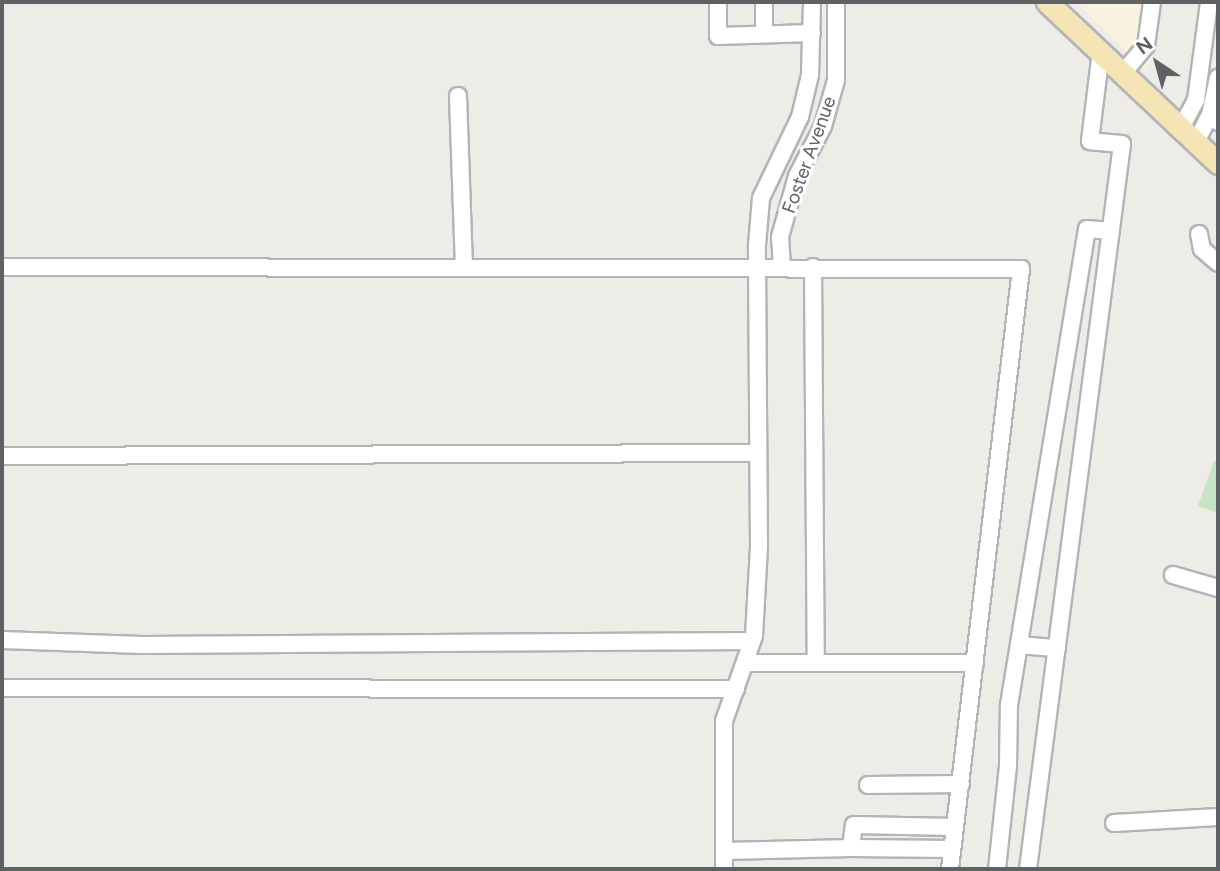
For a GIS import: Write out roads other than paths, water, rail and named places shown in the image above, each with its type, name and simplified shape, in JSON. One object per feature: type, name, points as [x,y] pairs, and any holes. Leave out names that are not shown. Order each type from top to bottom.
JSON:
[{"type":"main road","points":[[1047,2],[1218,163]]},
{"type":"street","points":[[718,2],[718,36],[812,33]]},
{"type":"street","points":[[764,2],[764,34]]},
{"type":"street","name":"Foster Avenue","points":[[724,869],[724,721],[752,641],[759,546],[757,266],[761,198],[800,117],[810,75],[812,2]]},
{"type":"street","name":"Foster Avenue","points":[[782,266],[780,237],[797,176],[823,126],[836,80],[836,2]]},
{"type":"street","points":[[1123,73],[1146,46],[1152,2]]},
{"type":"street","points":[[1189,135],[1209,2]]},
{"type":"street","points":[[1028,869],[1122,144],[1090,141],[1101,52]]},
{"type":"street","points":[[1189,135],[1214,118],[1218,78]]},
{"type":"street","points":[[458,96],[464,266]]},
{"type":"street","points":[[997,869],[1008,766],[1009,705],[1087,229],[1111,231]]},
{"type":"street","points":[[1199,234],[1202,249],[1218,263]]},
{"type":"street","points":[[2,267],[782,266],[1021,270],[950,869]]},
{"type":"street","points":[[813,267],[816,661]]},
{"type":"street","points":[[2,456],[758,453]]},
{"type":"street","points":[[1173,575],[1218,588]]},
{"type":"street","points":[[2,640],[142,645],[752,641]]},
{"type":"street","points":[[1019,645],[1057,648]]},
{"type":"street","points":[[745,663],[975,663]]},
{"type":"street","points":[[2,688],[736,689]]},
{"type":"street","points":[[868,785],[961,784]]},
{"type":"street","points":[[1114,823],[1218,817]]},
{"type":"street","points":[[851,848],[854,825],[955,827]]},
{"type":"street","points":[[724,851],[953,849]]}]
